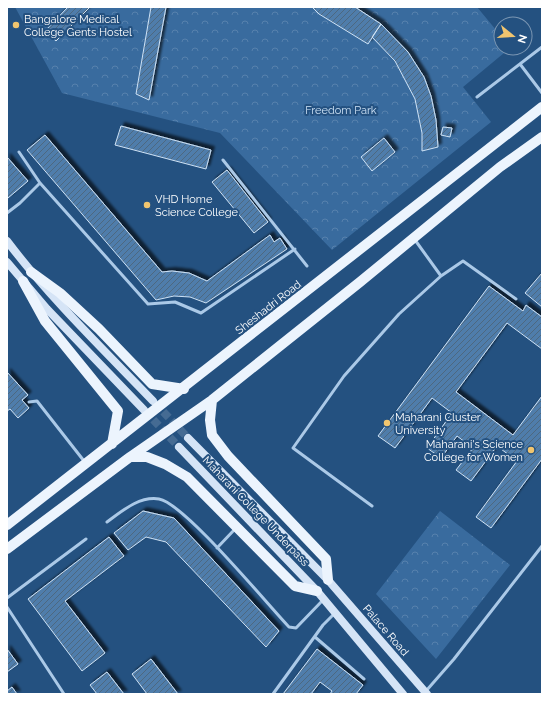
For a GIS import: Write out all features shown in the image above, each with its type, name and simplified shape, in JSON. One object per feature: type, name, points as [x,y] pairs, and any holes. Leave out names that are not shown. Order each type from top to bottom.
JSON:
[{"type":"main road","name":"Sheshadri Road","points":[[9,521],[87,464],[542,107]]},
{"type":"main road","points":[[7,549],[130,457],[212,400],[500,167],[542,136]]},
{"type":"main road","points":[[7,241],[31,272],[153,401]]},
{"type":"main road","points":[[7,262],[47,308],[144,410]]},
{"type":"main road","points":[[31,272],[60,293],[99,329],[152,384],[184,388]]},
{"type":"main road","points":[[23,281],[45,321],[118,411],[112,444]]},
{"type":"main road","points":[[212,400],[210,420],[212,435],[228,456],[326,559],[328,580]]},
{"type":"main road","name":"Maharani College Underpass","points":[[188,438],[328,580]]},
{"type":"main road","name":"Maharani College Underpass","points":[[179,447],[321,595]]},
{"type":"main road","points":[[130,457],[147,458],[165,464],[187,477],[295,586],[321,595],[403,694]]},
{"type":"main road","name":"Palace Road","points":[[328,580],[426,693]]},
{"type":"lane","points":[[477,97],[542,48]]},
{"type":"lane","points":[[520,64],[542,93]]},
{"type":"lane","points":[[19,152],[40,183],[148,304],[175,302],[201,313],[295,249]]},
{"type":"lane","points":[[224,160],[307,266]]},
{"type":"lane","points":[[7,213],[20,203],[40,183]]},
{"type":"lane","points":[[414,238],[441,276]]},
{"type":"lane","points":[[372,506],[293,448],[344,376],[399,314],[441,276],[463,261],[516,299]]},
{"type":"lane","points":[[29,402],[37,401],[87,464]]},
{"type":"lane","points":[[107,522],[130,505],[150,498],[160,499],[188,517],[289,627],[296,628],[321,595]]},
{"type":"lane","points":[[217,548],[236,527]]},
{"type":"lane","points":[[7,598],[86,539]]},
{"type":"lane","points":[[426,693],[542,546]]},
{"type":"lane","points":[[7,607],[64,694]]},
{"type":"lane","points":[[273,694],[314,637],[335,612]]},
{"type":"lane","points":[[314,637],[364,679]]},
{"type":"green space","name":"Freedom Park","points":[[15,7],[477,7],[493,26],[493,56],[500,56],[463,87],[491,122],[332,250],[220,133],[62,93]]},
{"type":"green space","points":[[440,511],[510,565],[436,659],[376,594]]},
{"type":"building","points":[[68,7],[90,7],[56,41],[45,31]]},
{"type":"building","points":[[151,7],[166,7],[149,100],[136,94]]},
{"type":"building","points":[[312,7],[355,7],[381,24],[368,44],[319,14]]},
{"type":"building","points":[[381,24],[408,52],[424,77],[431,96],[436,120],[438,147],[422,151],[422,133],[415,99],[395,61],[372,37]]},
{"type":"building","points":[[121,126],[211,150],[206,169],[115,145]]},
{"type":"building","points":[[443,127],[452,128],[450,137],[441,135]]},
{"type":"building","name":"VHD Home Science College","points":[[45,135],[162,272],[172,271],[189,273],[207,281],[270,235],[274,242],[280,238],[287,249],[206,303],[190,297],[174,296],[156,300],[27,150]]},
{"type":"building","points":[[384,138],[395,152],[372,171],[361,157]]},
{"type":"building","points":[[7,157],[28,181],[8,198],[7,196]]},
{"type":"building","points":[[227,170],[268,222],[254,233],[212,182]]},
{"type":"building","points":[[542,273],[542,307],[525,293]]},
{"type":"building","points":[[489,286],[523,311],[526,305],[542,317],[542,349],[507,323],[456,392],[513,435],[542,396],[542,459],[491,528],[476,517],[517,461],[497,446],[471,481],[456,470],[473,448],[457,436],[441,458],[427,448],[452,413],[432,398],[395,448],[378,436]]},
{"type":"building","points":[[7,372],[28,395],[22,400],[29,408],[18,418],[10,409],[7,411]]},
{"type":"building","points":[[143,511],[174,518],[279,631],[266,647],[166,542],[146,537],[128,550],[114,533]]},
{"type":"building","points":[[109,537],[124,556],[65,601],[105,653],[82,671],[28,599]]},
{"type":"building","points":[[7,649],[18,664],[7,672]]},
{"type":"building","points":[[317,649],[363,685],[356,694],[330,694],[332,691],[320,682],[311,694],[283,694]]},
{"type":"building","points":[[151,659],[178,694],[147,694],[132,674]]},
{"type":"building","points":[[107,672],[124,694],[97,694],[90,685]]},
{"type":"building","points":[[12,687],[17,694],[7,694],[7,691]]},
{"type":"tunnel","points":[[155,403],[188,438]]},
{"type":"tunnel","points":[[145,411],[179,447]]},
{"type":"place","name":"Bangalore Medical College Gents Hostel","points":[[16,25]]},
{"type":"place","name":"VHD Home Science College","points":[[147,205]]},
{"type":"place","name":"Maharani Cluster University","points":[[387,423]]},
{"type":"place","name":"Maharani's Science College for Women","points":[[531,450]]}]
